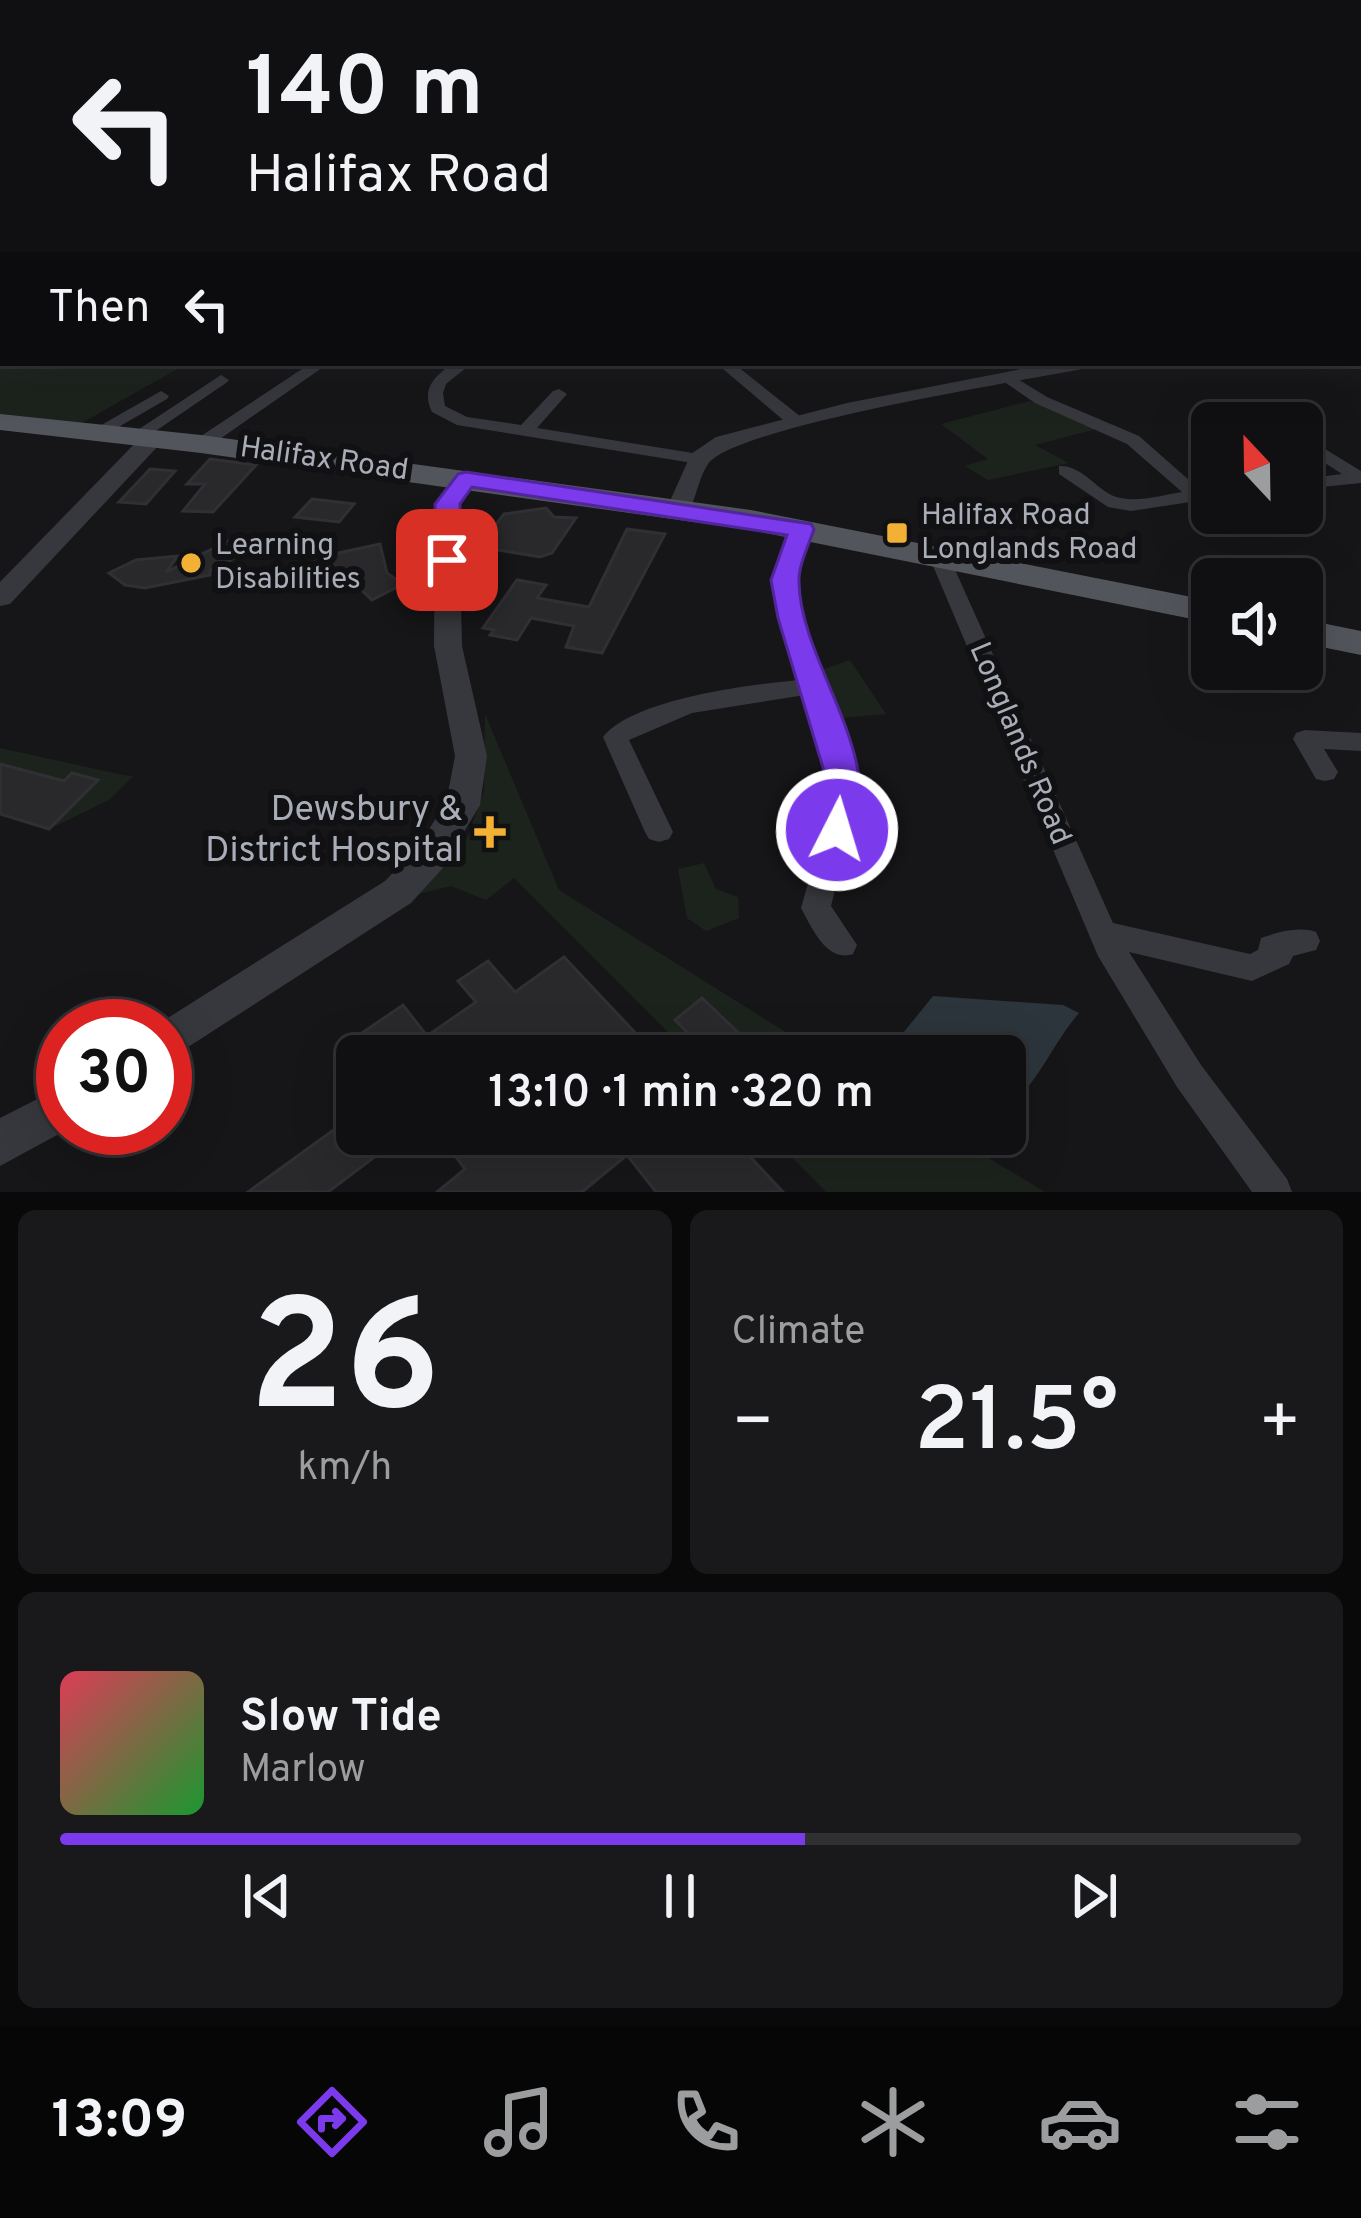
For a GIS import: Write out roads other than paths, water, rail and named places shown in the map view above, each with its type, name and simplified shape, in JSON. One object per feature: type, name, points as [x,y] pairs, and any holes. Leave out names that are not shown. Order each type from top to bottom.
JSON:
[{"type":"main road","name":"Halifax Road","points":[[0,422],[466,479],[802,529],[1191,608]]},
{"type":"main road","points":[[1323,635],[1361,643]]},
{"type":"street","points":[[201,444],[317,366]]},
{"type":"street","points":[[460,366],[437,382],[433,395],[438,409],[463,421],[699,459]]},
{"type":"street","points":[[728,366],[795,421]]},
{"type":"street","points":[[678,510],[699,459],[724,442],[795,421],[1067,366]]},
{"type":"street","points":[[1009,378],[1065,412],[1133,440],[1191,484]]},
{"type":"street","points":[[0,598],[144,438],[221,380]]},
{"type":"street","points":[[525,431],[559,394]]},
{"type":"street","points":[[97,432],[161,396]]},
{"type":"street","points":[[1323,454],[1359,478],[1323,482]]},
{"type":"street","points":[[1065,470],[1108,501],[1131,505],[1191,496]]},
{"type":"street","points":[[192,1026],[398,892],[430,859],[463,805],[471,757],[448,646],[447,523],[448,504],[466,479]]},
{"type":"street","points":[[802,529],[785,580],[847,791],[816,908],[842,945]]},
{"type":"street","name":"Longlands Road","points":[[938,554],[1102,933],[1190,1076],[1274,1192]]},
{"type":"street","points":[[659,832],[615,737],[650,716],[712,700],[814,686]]},
{"type":"street","points":[[1324,772],[1305,739],[1361,742]]},
{"type":"street","points":[[1102,933],[1252,968],[1278,955],[1272,947],[1305,941]]},
{"type":"street","points":[[0,1143],[36,1123]]},
{"type":"place","name":"Halifax Road Longlands Road","points":[[897,533]]},
{"type":"place","name":"Learning Disabilities","points":[[191,563]]},
{"type":"place","name":"Dewsbury & District Hospital","points":[[490,832]]}]
